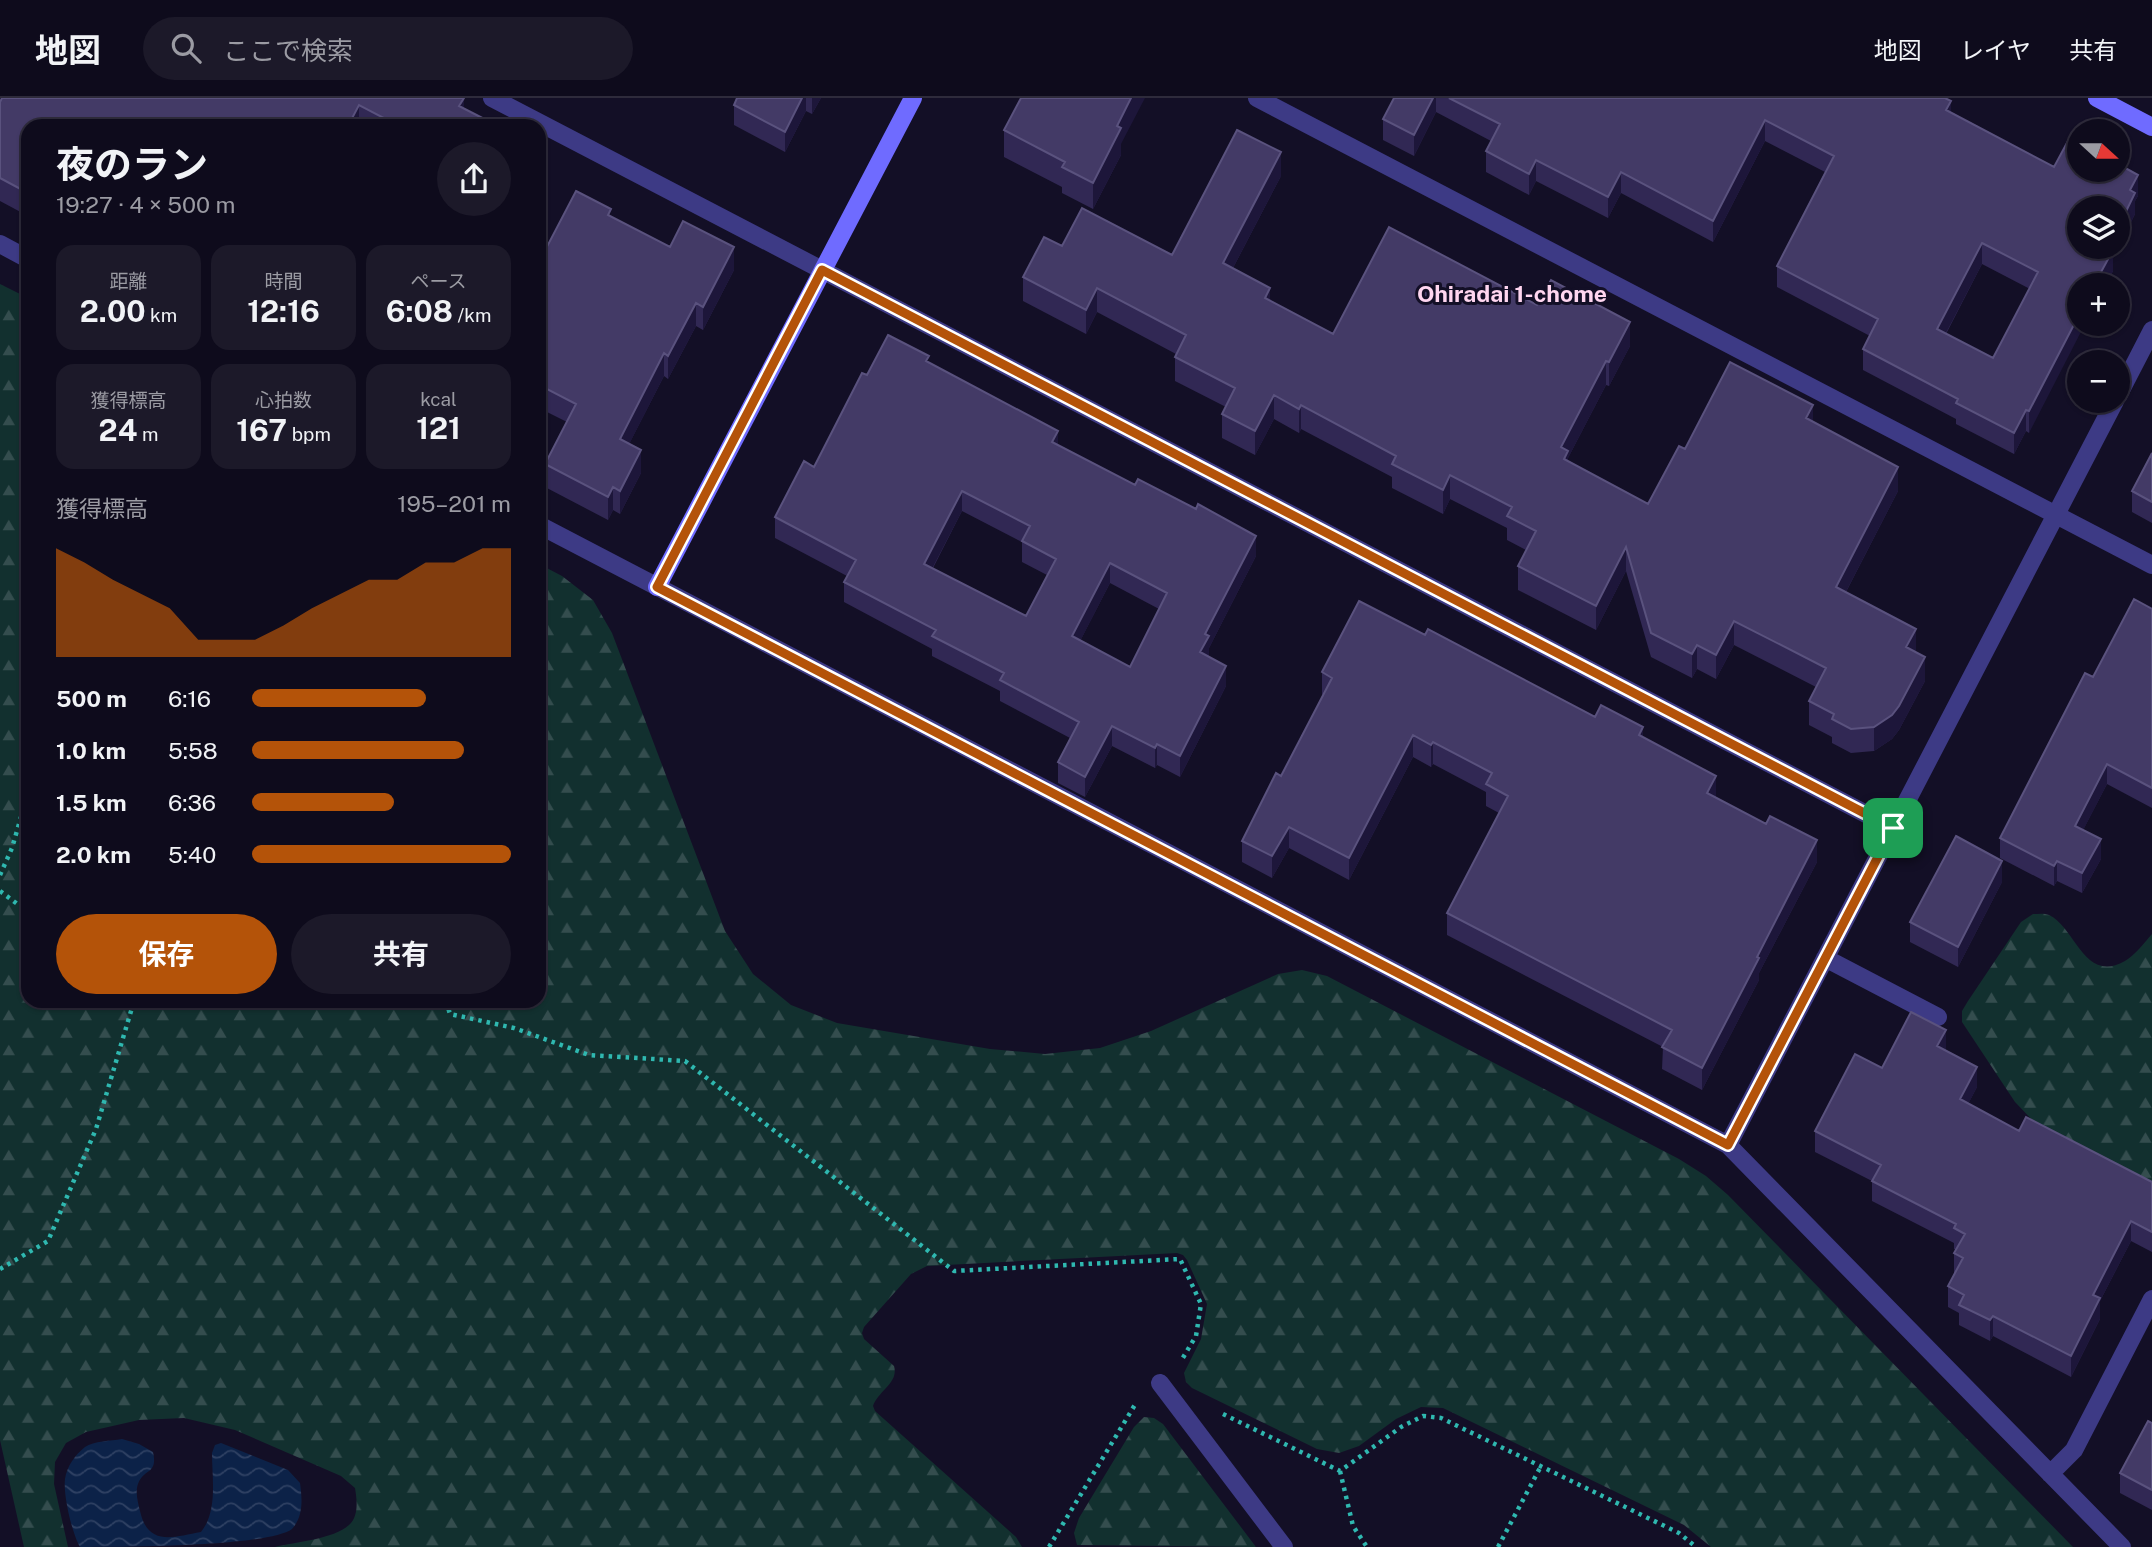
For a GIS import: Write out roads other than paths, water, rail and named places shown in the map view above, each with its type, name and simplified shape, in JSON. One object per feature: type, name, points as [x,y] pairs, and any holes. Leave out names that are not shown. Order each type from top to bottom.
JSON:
[{"type":"street","points":[[492,98],[532,119]]},
{"type":"street","points":[[657,587],[913,98]]},
{"type":"street","points":[[1257,98],[2152,565]]},
{"type":"street","points":[[2097,98],[2152,127]]},
{"type":"street","points":[[546,126],[1893,828]]},
{"type":"street","points":[[0,244],[21,254]]},
{"type":"street","points":[[2130,372],[2152,330]]},
{"type":"street","points":[[1728,1145],[2108,413]]},
{"type":"street","points":[[546,529],[1728,1145],[2122,1547]]},
{"type":"street","points":[[1825,958],[1938,1017]]},
{"type":"street","points":[[2050,1474],[2074,1450],[2152,1300]]},
{"type":"street","points":[[1160,1383],[1284,1547]]},
{"type":"water","points":[[122,1439],[153,1452],[154,1464],[141,1479],[137,1494],[144,1522],[155,1535],[172,1537],[201,1532],[212,1504],[212,1453],[215,1445],[221,1443],[288,1470],[300,1483],[302,1501],[299,1518],[292,1529],[277,1535],[224,1543],[80,1547],[67,1504],[65,1479],[68,1470],[85,1447],[98,1442]]},
{"type":"district","name":"Ohiradai 1-chome","points":[[1512,293]]}]
